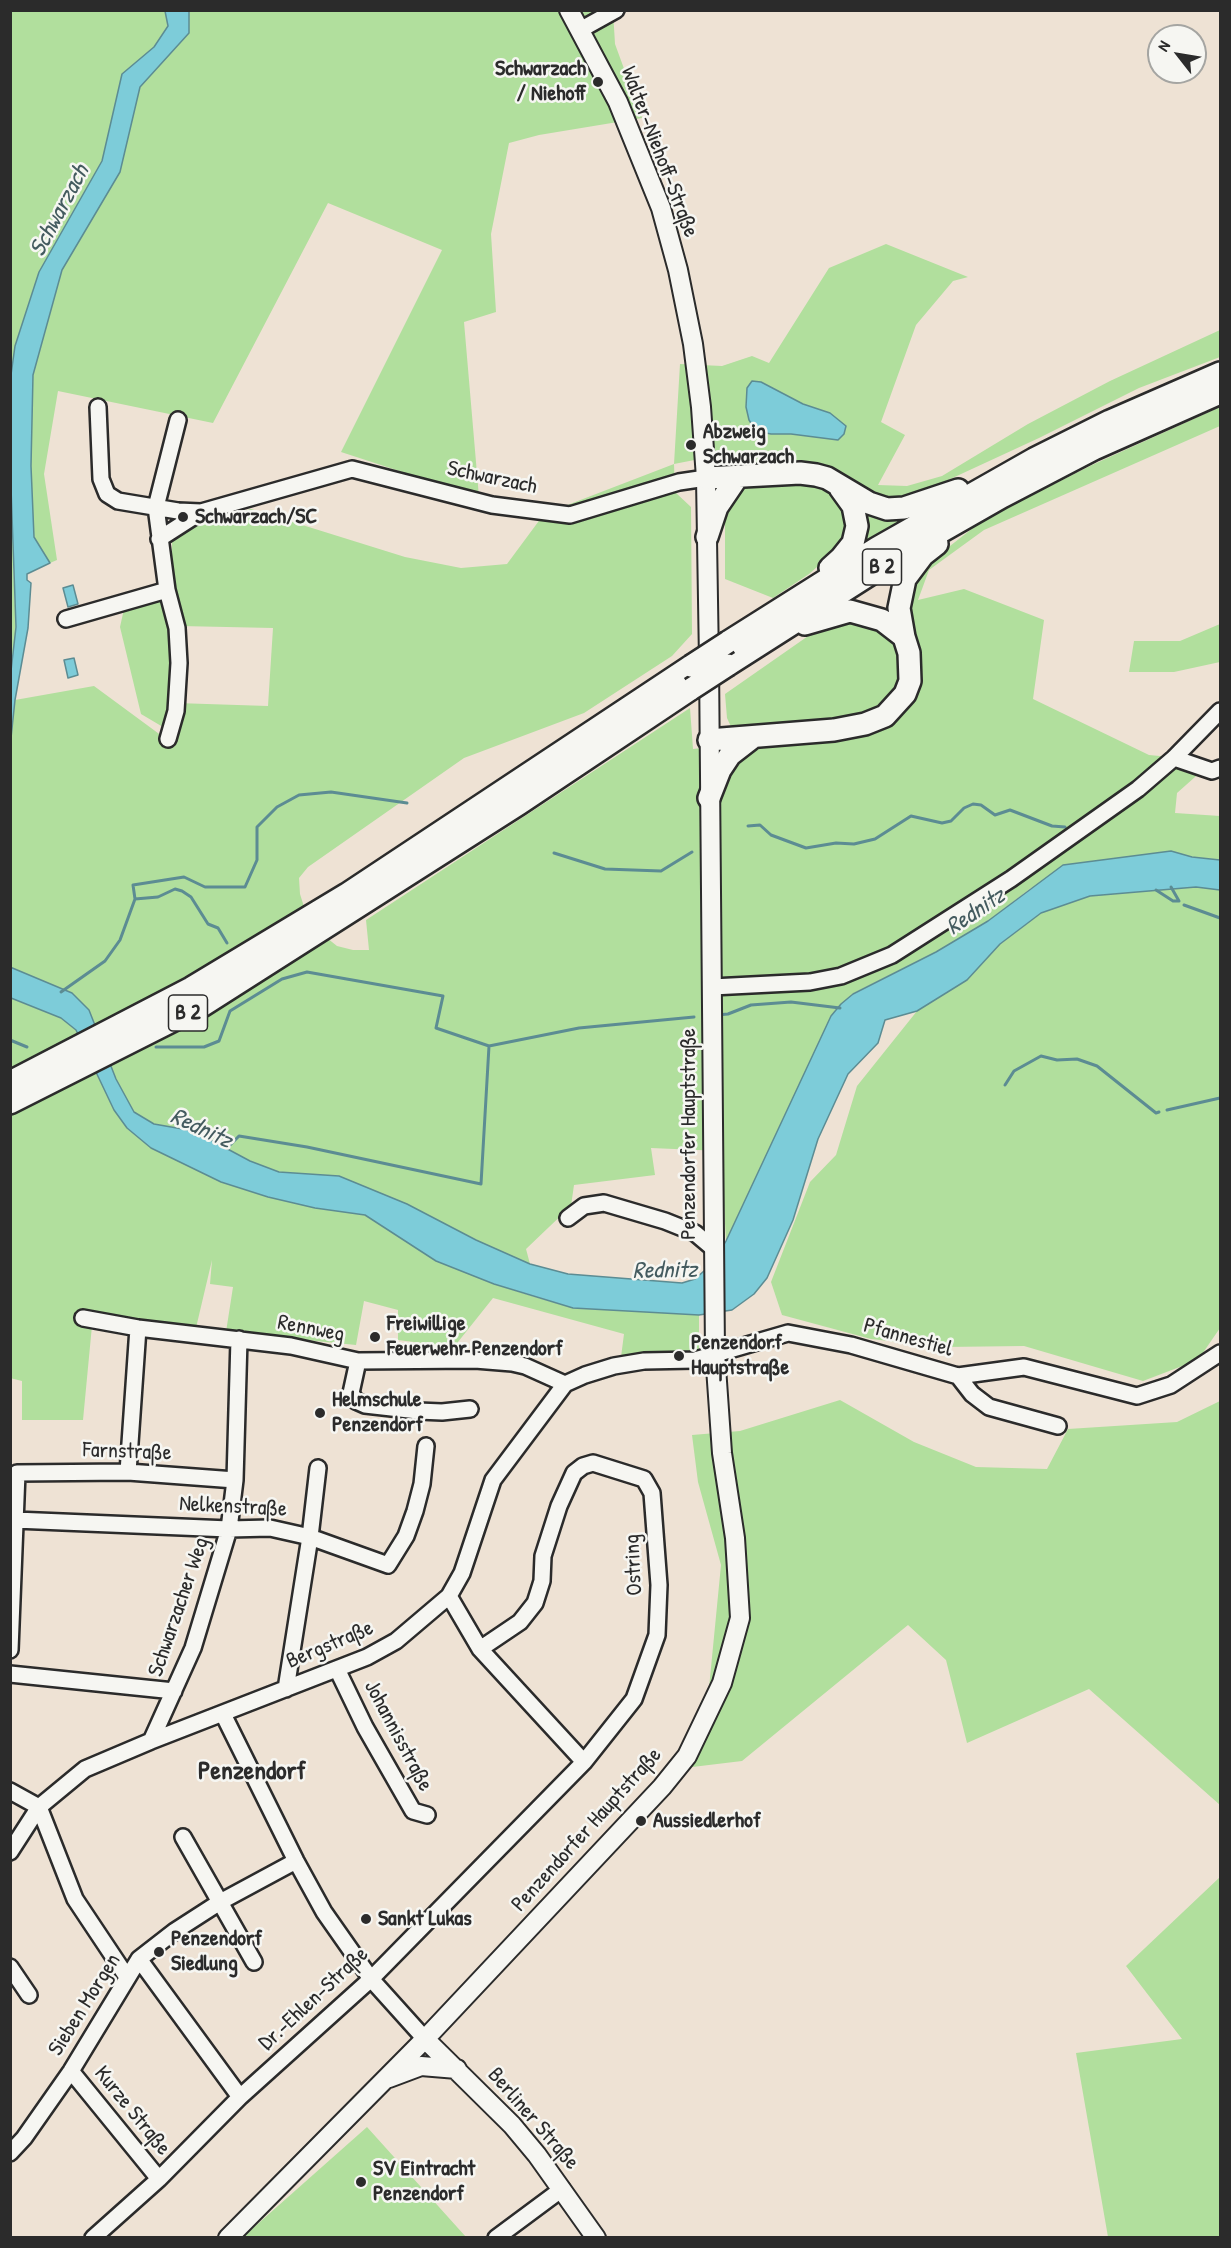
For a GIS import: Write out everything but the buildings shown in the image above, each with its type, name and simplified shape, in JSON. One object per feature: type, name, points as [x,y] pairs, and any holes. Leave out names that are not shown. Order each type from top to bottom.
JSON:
[{"type":"highway","name":"B 2","points":[[10,1103],[202,1006],[691,666],[798,596],[958,501],[1034,459],[1110,421],[1221,373]]},
{"type":"highway","name":"B 2","points":[[10,1082],[352,901],[902,554],[1002,497],[1094,449],[1221,393]]},
{"type":"highway","points":[[706,478],[800,473],[816,475],[835,482],[869,503],[887,509],[904,508],[955,491],[1034,459]]},
{"type":"highway","points":[[707,537],[717,507],[738,476]]},
{"type":"highway","points":[[798,596],[841,558],[853,543],[857,526],[853,506],[845,492],[835,482]]},
{"type":"highway","points":[[709,740],[834,730],[865,724],[885,716],[905,694],[910,681],[909,652],[899,608],[905,579],[923,555],[1002,497]]},
{"type":"highway","points":[[763,641],[815,620],[850,611],[882,620],[904,637]]},
{"type":"highway","points":[[710,798],[720,770],[730,755],[752,738]]},
{"type":"main road","name":"Walter-Niehoff-Straße","points":[[569,10],[618,102],[661,208],[678,270],[693,344],[701,407],[706,478],[709,740]]},
{"type":"main road","name":"Penzendorfer Hauptstraße","points":[[228,2238],[425,2039],[662,1787],[687,1756],[722,1683],[740,1618],[735,1538],[722,1453],[715,1353],[713,1255],[715,1150],[709,740]]},
{"type":"main road","name":"Berliner Straße","points":[[425,2039],[512,2125],[562,2189],[596,2238]]},
{"type":"main road","points":[[384,2080],[421,2066],[457,2069]]},
{"type":"street","points":[[580,30],[616,10]]},
{"type":"street","name":"Schwarzach","points":[[98,406],[101,478],[107,494],[118,501],[178,511],[201,512],[352,469],[492,505],[570,515],[679,482],[706,478]]},
{"type":"street","points":[[168,739],[176,711],[179,663],[177,628],[166,590],[156,507],[178,420]]},
{"type":"street","points":[[159,539],[201,512]]},
{"type":"street","points":[[66,619],[166,590]]},
{"type":"street","points":[[712,987],[810,982],[841,976],[892,955],[1021,872],[1138,789],[1174,758],[1221,711]]},
{"type":"street","points":[[1174,758],[1212,771],[1221,768]]},
{"type":"street","points":[[568,1218],[584,1206],[604,1203],[665,1221],[695,1233],[713,1255]]},
{"type":"street","name":"Rennweg","points":[[83,1318],[138,1328],[291,1346],[358,1361],[475,1360],[512,1363],[525,1366],[564,1384]]},
{"type":"street","points":[[128,1472],[138,1328]]},
{"type":"street","name":"Pfannestiel","points":[[715,1353],[788,1333],[851,1345],[958,1376],[1024,1367],[1137,1396],[1171,1385],[1221,1353]]},
{"type":"street","name":"Schwarzacher Weg","points":[[151,1741],[193,1648],[229,1529],[235,1480],[238,1339]]},
{"type":"street","points":[[564,1384],[614,1366],[644,1361],[695,1360],[715,1353]]},
{"type":"street","points":[[358,1361],[351,1392],[356,1401],[364,1405],[442,1412],[470,1409]]},
{"type":"street","points":[[958,1376],[972,1394],[989,1407],[1058,1426]]},
{"type":"street","name":"Bergstraße","points":[[10,1852],[39,1807],[85,1769],[367,1657],[396,1641],[449,1596],[462,1573],[493,1480],[564,1384]]},
{"type":"street","name":"Nelkenstraße","points":[[15,1520],[229,1529],[270,1528],[310,1537],[388,1565],[406,1536],[415,1511],[422,1484],[426,1446]]},
{"type":"street","name":"Ostring","points":[[480,1649],[520,1622],[535,1603],[542,1581],[543,1556],[559,1506],[574,1473],[583,1466],[593,1463],[644,1479],[652,1493],[658,1559],[657,1635],[634,1699],[584,1761]]},
{"type":"street","points":[[286,1689],[310,1537],[318,1468]]},
{"type":"street","name":"Farnstraße","points":[[15,1520],[17,1473],[128,1472],[235,1480]]},
{"type":"street","points":[[10,1650],[15,1520]]},
{"type":"street","points":[[449,1596],[480,1649],[584,1761]]},
{"type":"street","name":"Johannisstraße","points":[[337,1669],[370,1736],[413,1810],[428,1815]]},
{"type":"street","points":[[10,1674],[174,1691]]},
{"type":"street","points":[[223,1714],[324,1912],[371,1979],[425,2039]]},
{"type":"street","name":"Dr.-Ehlen-Straße","points":[[93,2238],[159,2179],[240,2097],[371,1979],[584,1761]]},
{"type":"street","points":[[10,1791],[39,1807],[75,1899],[127,1977]]},
{"type":"street","points":[[183,1836],[254,1962]]},
{"type":"street","name":"Sieben Morgen","points":[[10,2153],[24,2138],[71,2071],[140,1959],[175,1931],[220,1902],[296,1861]]},
{"type":"street","points":[[140,1959],[240,2097]]},
{"type":"street","points":[[10,1967],[29,1995]]},
{"type":"street","name":"Kurze Straße","points":[[71,2071],[159,2179]]},
{"type":"street","points":[[496,2238],[562,2189]]},
{"type":"green space","points":[[10,11],[613,11],[615,44],[642,118],[539,135],[509,143],[491,234],[496,312],[464,322],[479,497],[341,452],[442,250],[328,203],[213,423],[58,391],[44,474],[57,560],[50,563],[35,539],[15,554],[13,564],[16,627],[11,671]]},
{"type":"green space","points":[[886,244],[968,277],[953,281],[916,325],[881,422],[905,435],[878,485],[907,486],[942,476],[1028,424],[1110,381],[1220,330],[1220,357],[1139,388],[1039,438],[920,493],[916,511],[855,548],[841,546],[809,574],[773,598],[725,579],[725,508],[741,489],[774,483],[720,455],[674,464],[680,364],[722,366],[752,356],[769,363],[829,268]]},
{"type":"green space","points":[[1220,407],[1220,426],[984,530],[929,570],[918,600],[964,589],[1044,620],[1033,699],[1149,755],[1213,761],[1177,793],[1175,813],[1220,816],[1220,860],[1192,857],[1171,851],[1031,888],[988,921],[936,952],[852,994],[790,1104],[726,1241],[721,1151],[651,1148],[655,1175],[574,1185],[571,1206],[526,1249],[530,1264],[476,1240],[407,1204],[339,1176],[279,1172],[250,1161],[194,1131],[154,1124],[134,1112],[116,1079],[89,1010],[11,967],[10,738],[15,700],[94,686],[166,739],[176,703],[268,706],[273,628],[180,626],[172,589],[172,532],[251,509],[405,557],[461,568],[507,564],[544,514],[674,464],[675,492],[691,507],[692,634],[672,656],[584,713],[464,758],[308,867],[299,878],[300,894],[305,910],[317,930],[337,946],[353,950],[369,950],[366,920],[690,708],[693,749],[739,744],[727,718],[725,694],[811,634],[909,602],[917,572],[983,520],[1092,465]]},
{"type":"green space","points":[[162,597],[169,618],[173,659],[168,730],[141,714],[120,627],[124,609]]},
{"type":"green space","points":[[1220,624],[1220,662],[1174,672],[1129,672],[1134,641],[1180,641]]},
{"type":"green space","points":[[1197,887],[1220,890],[1220,1328],[1198,1360],[1143,1381],[1024,1346],[944,1347],[871,1339],[782,1315],[771,1282],[810,1182],[836,1155],[857,1086],[917,1011],[967,980],[1000,944],[1041,913],[1090,896]]},
{"type":"green space","points":[[10,998],[61,1018],[76,1030],[114,1110],[127,1128],[151,1148],[221,1182],[268,1197],[315,1208],[365,1215],[436,1261],[535,1297],[573,1308],[699,1315],[699,1352],[621,1357],[624,1334],[493,1298],[454,1347],[398,1340],[398,1310],[364,1301],[356,1345],[226,1332],[233,1287],[210,1284],[212,1260],[195,1332],[93,1315],[83,1420],[22,1420],[22,1381],[10,1378]]},
{"type":"green space","points":[[840,1400],[914,1442],[976,1467],[1047,1469],[1068,1429],[1177,1422],[1220,1401],[1220,1805],[1089,1689],[967,1743],[946,1660],[908,1625],[742,1761],[684,1768],[710,1719],[709,1688],[721,1565],[698,1482],[692,1435],[740,1431]]},
{"type":"green space","points":[[1220,1877],[1220,2237],[1108,2237],[1076,2053],[1182,2039],[1126,1966]]},
{"type":"green space","name":"SV Eintracht Penzendorf","points":[[367,2127],[466,2237],[243,2237]]},
{"type":"water","points":[[165,11],[189,11],[189,33],[140,87],[120,172],[62,270],[33,375],[31,466],[34,537],[50,563],[27,574],[27,580],[31,583],[28,628],[15,700],[11,738],[11,671],[16,627],[10,460],[10,382],[15,346],[39,272],[102,161],[122,74],[154,47],[168,26]]},
{"type":"water","points":[[752,381],[761,382],[803,404],[830,413],[846,426],[844,434],[838,440],[756,431],[749,420],[746,407],[747,388]]},
{"type":"water","points":[[73,585],[78,604],[68,607],[63,588]]},
{"type":"water","points":[[74,658],[78,675],[68,678],[64,660]]},
{"type":"water","points":[[1171,851],[1192,857],[1220,860],[1220,890],[1196,887],[1090,896],[1041,913],[1000,944],[967,980],[917,1011],[885,1020],[878,1043],[848,1074],[818,1139],[793,1220],[767,1278],[754,1294],[732,1310],[699,1315],[573,1308],[494,1284],[436,1261],[365,1215],[315,1208],[268,1197],[221,1182],[151,1148],[127,1128],[114,1110],[76,1030],[61,1018],[11,998],[10,967],[72,993],[89,1010],[116,1079],[134,1112],[154,1124],[194,1131],[250,1161],[279,1172],[339,1176],[407,1204],[476,1240],[530,1264],[568,1274],[682,1283],[695,1279],[714,1262],[726,1241],[831,1016],[841,1004],[853,994],[936,952],[988,921],[1063,865]]},
{"type":"waterway","points":[[61,992],[105,961],[120,940],[135,899],[133,885],[184,877],[205,887],[245,887],[257,860],[257,827],[277,807],[299,795],[331,792],[407,803]]},
{"type":"waterway","points":[[748,826],[760,825],[771,835],[806,848],[836,843],[854,844],[875,839],[911,816],[942,823],[951,821],[964,808],[973,804],[981,805],[995,815],[1010,810],[1052,826],[1065,827]]},
{"type":"waterway","points":[[554,853],[605,869],[661,871],[692,852]]},
{"type":"waterway","points":[[1171,887],[1179,901]]},
{"type":"waterway","points":[[135,899],[158,897],[175,889],[182,891],[191,897],[208,924],[218,928],[227,943]]},
{"type":"waterway","points":[[1156,890],[1173,901],[1179,901]]},
{"type":"waterway","points":[[1184,905],[1220,918]]},
{"type":"waterway","points":[[156,1047],[204,1047],[219,1041],[230,1011],[282,979],[307,972],[443,996],[436,1028],[489,1046],[579,1028],[694,1017]]},
{"type":"waterway","points":[[717,1015],[728,1014],[751,1005],[791,1002],[840,1008]]},
{"type":"waterway","points":[[10,1040],[27,1047]]},
{"type":"waterway","name":"Rednitz","points":[[227,1148],[239,1136],[307,1147],[481,1184],[489,1046]]},
{"type":"waterway","points":[[1005,1085],[1014,1071],[1041,1056],[1057,1060],[1077,1059],[1097,1066],[1156,1113],[1159,1112]]},
{"type":"waterway","points":[[1167,1110],[1220,1098]]},
{"type":"place","name":"Schwarzach / Niehoff","points":[[598,82]]},
{"type":"place","name":"Abzweig Schwarzach","points":[[691,445]]},
{"type":"place","name":"Schwarzach/SC","points":[[183,517]]},
{"type":"place","name":"Freiwillige Feuerwehr Penzendorf","points":[[375,1337]]},
{"type":"place","name":"Penzendorf Hauptstraße","points":[[679,1356]]},
{"type":"place","name":"Helmschule Penzendorf","points":[[320,1413]]},
{"type":"place","name":"Aussiedlerhof","points":[[641,1821]]},
{"type":"place","name":"Sankt Lukas","points":[[366,1919]]},
{"type":"place","name":"Penzendorf Siedlung","points":[[159,1952]]},
{"type":"place","name":"SV Eintracht Penzendorf","points":[[361,2182]]},
{"type":"district","name":"Penzendorf","points":[[252,1772]]}]
